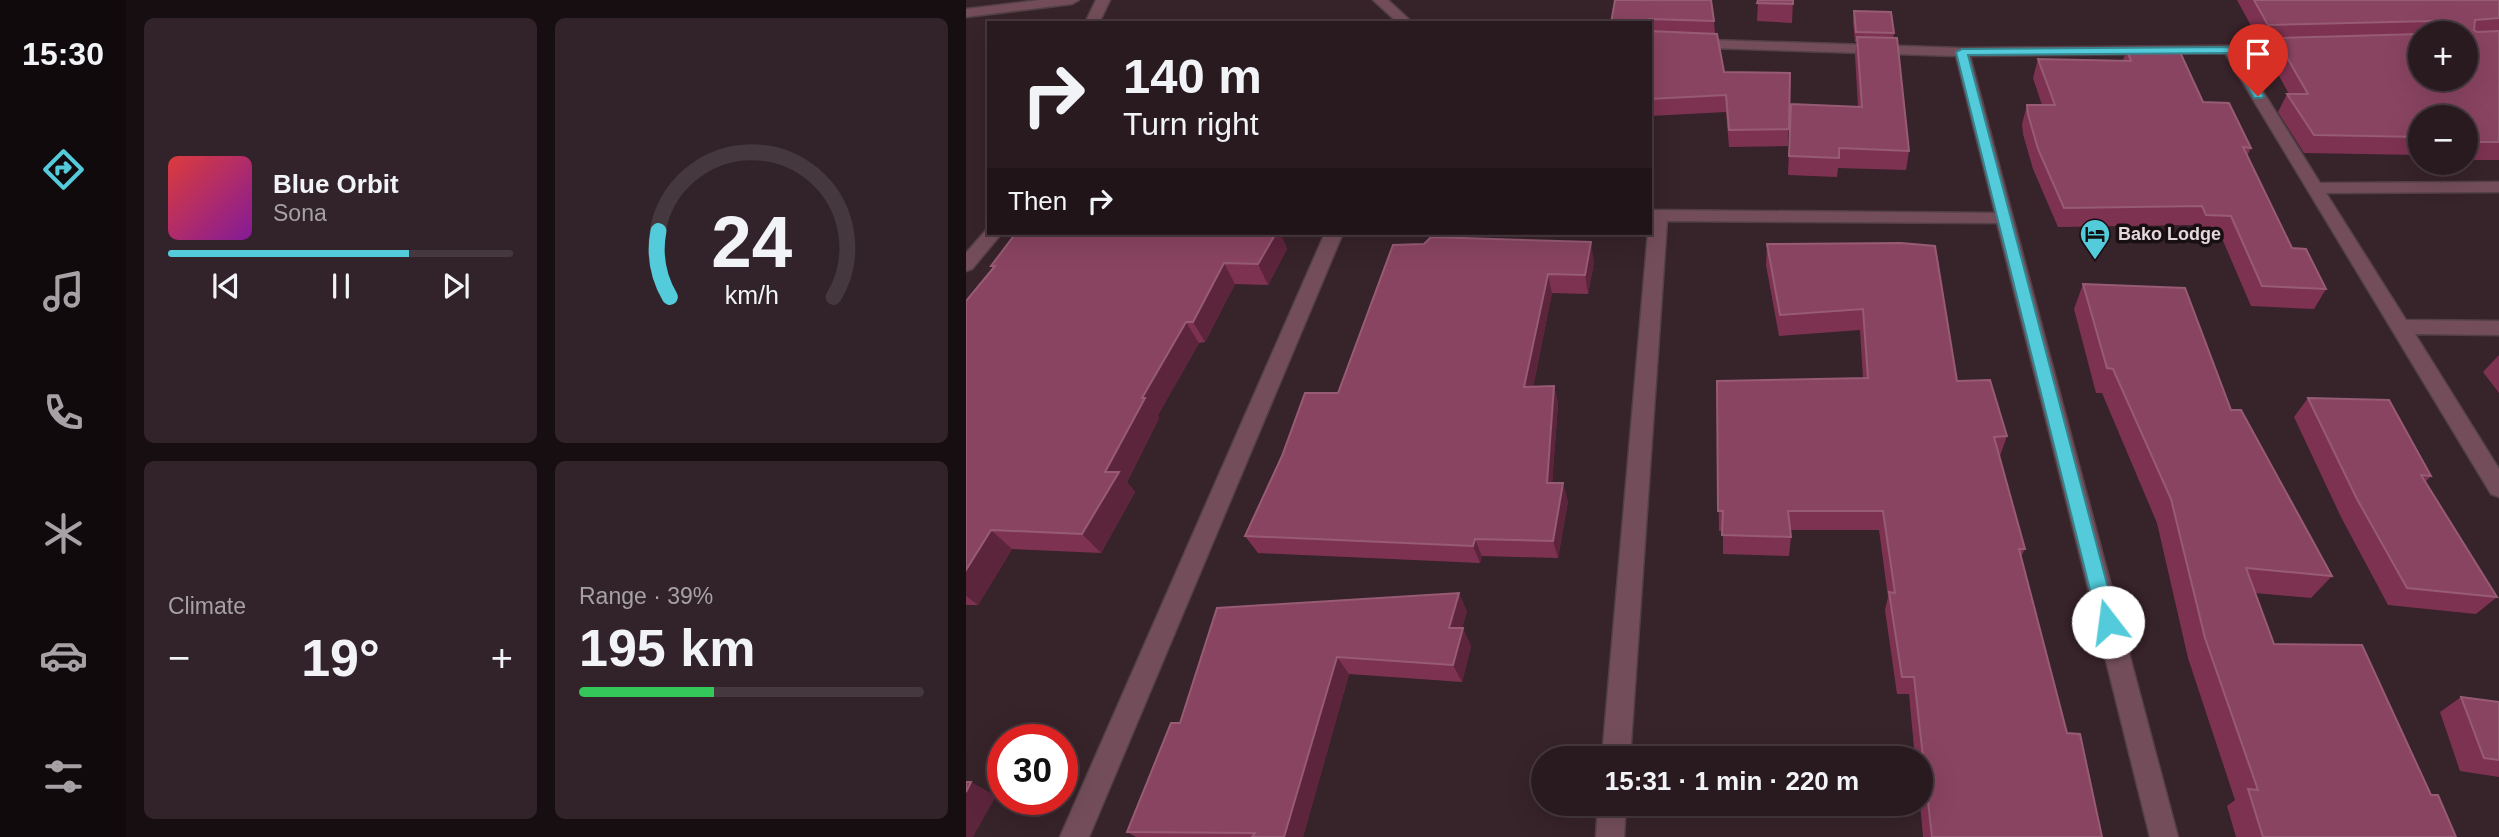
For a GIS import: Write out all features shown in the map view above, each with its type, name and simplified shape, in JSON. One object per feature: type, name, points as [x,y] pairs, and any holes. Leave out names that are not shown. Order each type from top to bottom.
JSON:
[{"type":"street","points":[[966,13],[1072,0]]},
{"type":"street","points":[[1093,21],[1103,0]]},
{"type":"street","points":[[1380,0],[1404,21]]},
{"type":"street","points":[[1652,42],[1962,52],[2312,47]]},
{"type":"street","points":[[2230,50],[2499,488]]},
{"type":"street","points":[[1962,52],[2164,837]]},
{"type":"street","points":[[2315,188],[2499,187]]},
{"type":"street","points":[[1617,746],[1655,215],[2003,218]]},
{"type":"street","points":[[966,265],[991,235]]},
{"type":"street","points":[[1074,837],[1333,235]]},
{"type":"street","points":[[2401,327],[2499,328]]},
{"type":"street","points":[[1610,837],[1611,816]]},
{"type":"building","points":[[1615,0],[1711,0],[1714,21],[1649,19],[1611,21]]},
{"type":"building","points":[[1758,0],[1793,0],[1793,4],[1757,3]]},
{"type":"building","points":[[2254,0],[2499,0],[2499,18],[2475,21],[2268,25]]},
{"type":"building","points":[[1854,11],[1891,12],[1894,33],[1856,32]]},
{"type":"building","points":[[1652,31],[1717,34],[1724,72],[1790,73],[1789,129],[1729,130],[1726,95],[1652,99]]},
{"type":"building","points":[[2499,31],[2499,142],[2478,142],[2478,105],[2408,105],[2408,137],[2314,135],[2287,94],[2308,94],[2276,38],[2408,34],[2408,91],[2478,91],[2478,32]]},
{"type":"building","points":[[1857,37],[1897,38],[1909,151],[1839,148],[1839,158],[1789,156],[1791,104],[1862,107]]},
{"type":"building","points":[[2127,50],[2180,52],[2203,102],[2229,103],[2251,148],[2243,147],[2292,248],[2306,249],[2326,289],[2262,286],[2231,216],[2206,215],[2202,206],[2064,208],[2038,149],[2028,114],[2027,105],[2055,105],[2038,59],[2131,61]]},
{"type":"building","points":[[1014,235],[1275,235],[1258,264],[1224,263],[1193,322],[1186,322],[1142,398],[1145,398],[1105,472],[1119,472],[1082,534],[991,530],[966,570],[966,301],[995,266],[991,266]]},
{"type":"building","points":[[1431,237],[1591,242],[1585,275],[1548,274],[1524,387],[1554,386],[1547,483],[1563,483],[1553,541],[1475,539],[1473,546],[1245,536],[1282,456],[1305,393],[1338,393],[1393,245],[1424,244]]},
{"type":"building","points":[[1901,243],[1935,246],[1957,381],[1990,380],[2007,436],[1994,437],[2025,549],[2019,549],[2067,733],[2080,734],[2102,837],[1932,837],[1930,816],[1933,816],[1933,746],[1922,746],[1914,677],[1902,677],[1889,592],[1895,593],[1883,511],[1788,511],[1791,537],[1722,535],[1723,511],[1718,511],[1717,381],[1868,378],[1863,309],[1780,315],[1767,244]]},
{"type":"building","points":[[2083,284],[2185,288],[2231,410],[2241,410],[2332,576],[2246,568],[2274,644],[2362,645],[2431,795],[2438,795],[2456,837],[2263,837],[2248,789],[2258,790],[2205,638],[2171,499],[2113,369],[2107,368]]},
{"type":"building","points":[[2308,398],[2389,400],[2431,476],[2421,475],[2497,597],[2407,588],[2357,499]]},
{"type":"building","points":[[1459,593],[1449,628],[1463,628],[1453,665],[1337,657],[1284,837],[1252,837],[1255,833],[1127,832],[1171,723],[1180,723],[1217,608]]},
{"type":"building","points":[[2461,697],[2499,702],[2499,760],[2484,758]]},
{"type":"place","name":"Bako Lodge","points":[[2095,261]]},
{"type":"route","points":[[2108,622],[1962,52],[2230,50],[2258,96]]}]
